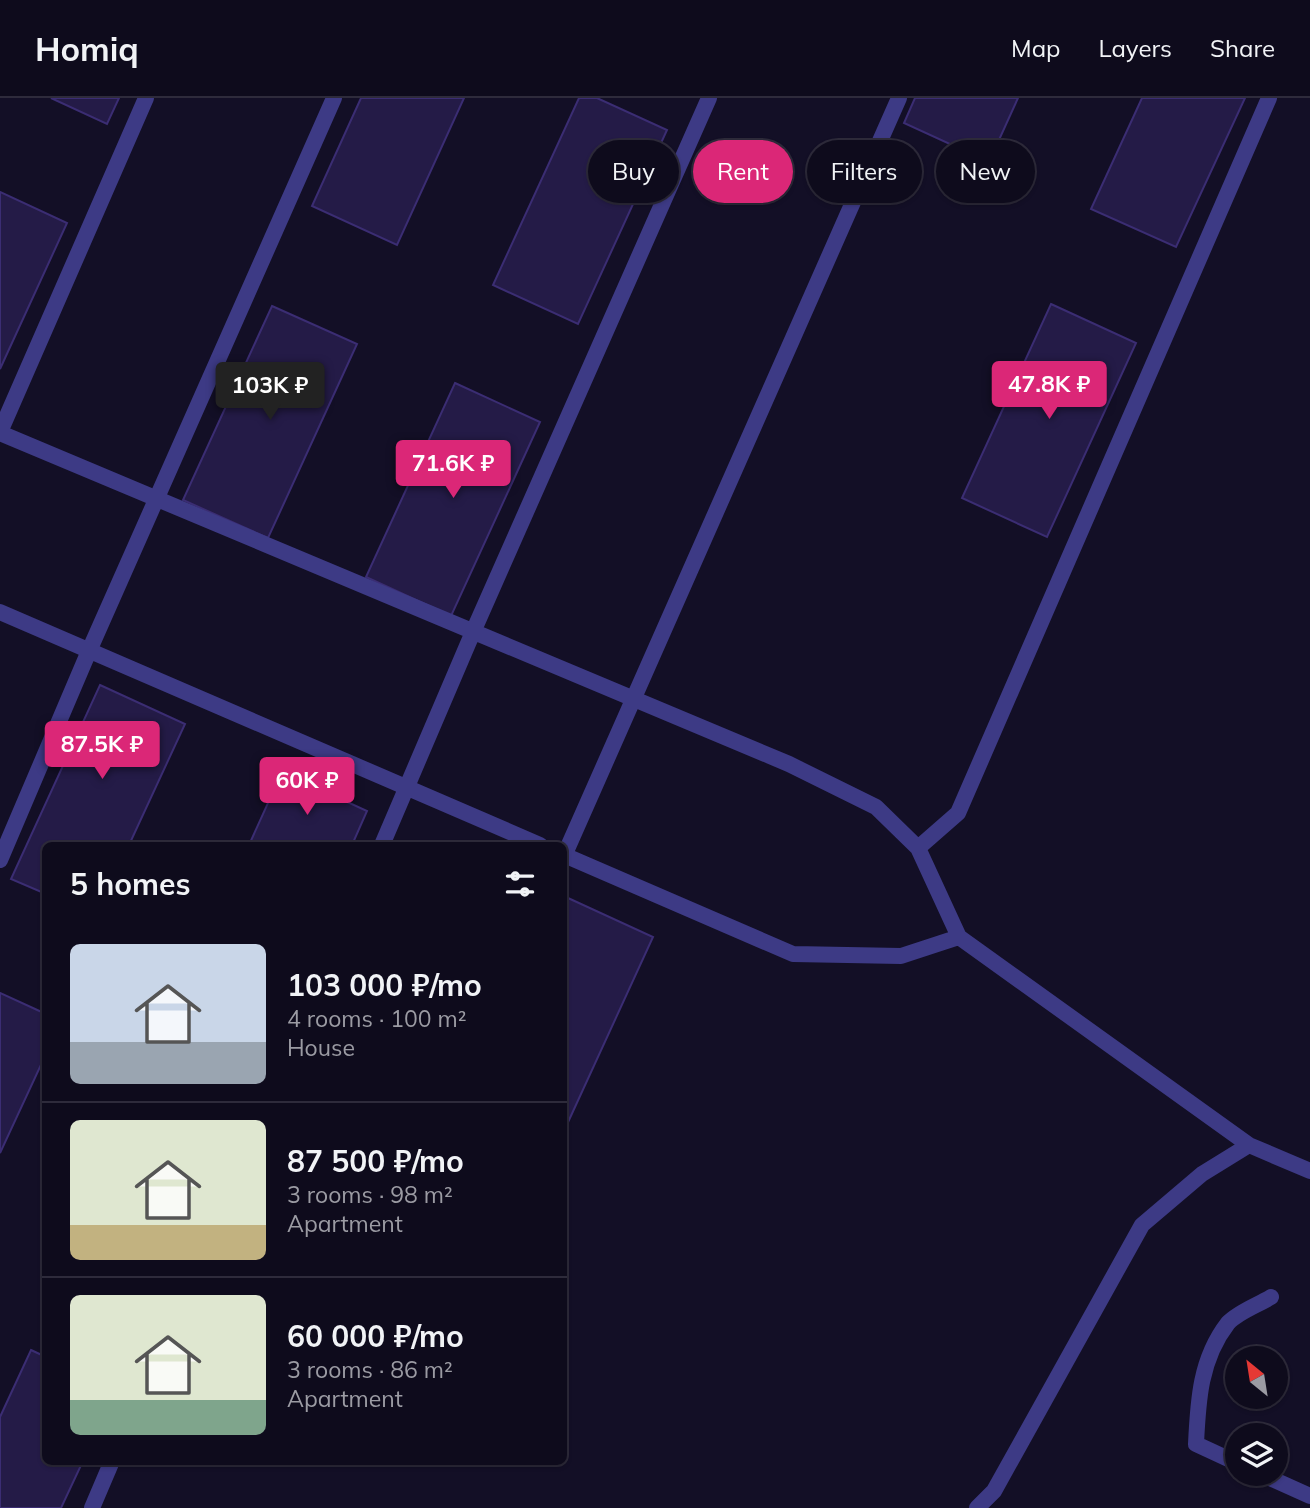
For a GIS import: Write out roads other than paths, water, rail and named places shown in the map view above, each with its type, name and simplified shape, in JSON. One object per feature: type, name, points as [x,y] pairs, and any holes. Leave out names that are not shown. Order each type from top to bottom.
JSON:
[{"type":"lane","points":[[146,98],[0,433],[789,764],[876,807],[918,848],[958,937],[1250,1145],[1310,1171]]},
{"type":"lane","points":[[0,860],[89,651],[334,98]]},
{"type":"lane","points":[[383,842],[709,98]]},
{"type":"lane","points":[[567,848],[900,98]]},
{"type":"lane","points":[[918,848],[958,814],[1269,98]]},
{"type":"lane","points":[[0,612],[534,842]]},
{"type":"lane","points":[[567,856],[793,954],[901,956],[958,937]]},
{"type":"lane","points":[[977,1508],[994,1491],[1142,1225],[1202,1174],[1250,1145]]},
{"type":"lane","points":[[1225,1457],[1196,1444],[1198,1391],[1211,1354],[1230,1322],[1271,1297]]},
{"type":"lane","points":[[92,1508],[110,1465]]},
{"type":"lane","points":[[1288,1486],[1310,1496]]}]
